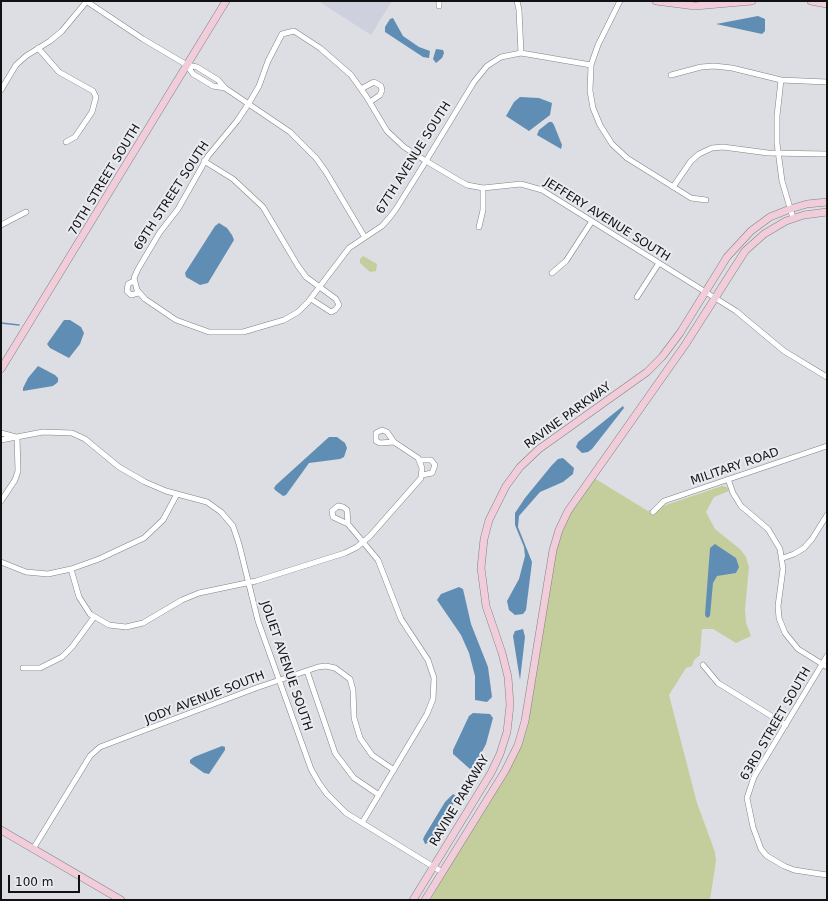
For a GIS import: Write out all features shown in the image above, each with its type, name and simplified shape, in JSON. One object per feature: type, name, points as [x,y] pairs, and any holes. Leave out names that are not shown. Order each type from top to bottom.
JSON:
[{"type":"street","points":[[1,90],[16,65],[62,30],[86,1],[131,31],[187,65],[197,67],[218,80],[225,88],[290,132],[316,158],[339,192],[364,236]]},
{"type":"street","name":"70TH STREET SOUTH","points":[[1,369],[226,1]]},
{"type":"street","points":[[517,1],[519,10],[521,53]]},
{"type":"street","points":[[620,1],[598,45],[591,65],[590,91],[593,108],[600,125],[608,138],[627,158],[693,199],[706,200]]},
{"type":"street","points":[[656,1],[695,6],[752,1]]},
{"type":"street","points":[[811,1],[827,4]]},
{"type":"street","name":"JEFFERY AVENUE SOUTH","points":[[288,31],[294,31],[335,60],[361,89],[391,136],[399,144],[462,183],[483,188],[516,184],[534,186],[714,297],[747,319],[793,357],[827,377]]},
{"type":"street","name":"69TH STREET SOUTH","points":[[134,281],[136,272],[160,232],[178,209],[204,161],[237,122],[249,103],[259,86],[277,42],[282,34],[288,31]]},
{"type":"street","points":[[38,48],[60,72],[93,92],[96,97],[92,112],[75,137],[66,142]]},
{"type":"street","name":"67TH AVENUE SOUTH","points":[[134,281],[128,284],[126,289],[131,295],[138,294],[160,311],[176,320],[209,332],[243,332],[284,320],[298,312],[311,299],[346,250],[364,236],[382,226],[390,217],[483,70],[501,57],[521,53],[591,65]]},
{"type":"street","points":[[671,75],[701,67],[714,66],[732,68],[781,80],[827,82]]},
{"type":"street","points":[[781,80],[777,116],[778,154],[782,181],[792,218]]},
{"type":"street","points":[[361,89],[374,82],[381,86],[382,90],[380,95],[370,102]]},
{"type":"street","points":[[673,187],[691,160],[708,150],[723,147],[778,154],[827,154]]},
{"type":"street","points":[[204,161],[233,179],[263,207],[306,277],[338,300],[339,305],[333,312],[328,311],[311,299]]},
{"type":"street","points":[[479,227],[483,210],[483,188]]},
{"type":"street","name":"RAVINE PARKWAY","points":[[413,900],[491,773],[500,754],[507,732],[510,705],[508,677],[502,653],[486,606],[482,579],[484,539],[496,503],[511,479],[531,456],[657,363],[673,344],[727,257],[745,236],[762,222],[790,208],[827,202]]},
{"type":"street","points":[[1,225],[26,212]]},
{"type":"street","name":"RAVINE PARKWAY","points":[[425,900],[505,771],[521,738],[526,716],[552,550],[564,519],[688,339],[740,257],[751,244],[772,229],[792,218],[827,212]]},
{"type":"street","points":[[552,273],[564,263],[592,221]]},
{"type":"street","points":[[637,297],[659,263]]},
{"type":"street","points":[[134,281],[138,294]]},
{"type":"street","name":"JOLIET AVENUE SOUTH","points":[[1,440],[43,432],[72,433],[84,439],[119,468],[145,482],[177,494],[207,502],[222,512],[233,526],[239,544],[258,621],[311,769],[319,783],[336,804],[362,823],[442,872]]},
{"type":"street","name":"JOLIET AVENUE SOUTH","points":[[1,433],[17,437]]},
{"type":"street","points":[[1,501],[12,485],[18,471],[17,437]]},
{"type":"street","points":[[71,569],[80,600],[94,617],[113,626],[136,626],[193,595],[249,583],[345,553],[364,542],[417,484],[422,475],[420,460],[414,454],[394,442]]},
{"type":"street","name":"MILITARY ROAD","points":[[653,512],[664,501],[827,446]]},
{"type":"street","points":[[420,460],[431,460],[435,465],[432,473],[422,475]]},
{"type":"street","points":[[728,479],[733,493],[741,506],[773,535],[783,558],[783,574],[778,606],[781,624],[787,637],[794,645],[825,665]]},
{"type":"street","points":[[1,562],[26,572],[48,574],[71,569],[99,559],[144,538],[163,520],[177,494]]},
{"type":"street","points":[[783,558],[804,548],[812,539],[827,515]]},
{"type":"street","points":[[348,524],[364,542],[381,566],[401,619],[428,660],[434,678],[433,699],[427,714],[362,823]]},
{"type":"street","points":[[23,668],[40,668],[62,657],[72,647],[94,617]]},
{"type":"street","name":"63RD STREET SOUTH","points":[[827,656],[825,665],[786,725],[751,784],[747,798],[753,827],[761,849],[774,862],[794,870],[827,875]]},
{"type":"street","points":[[703,665],[718,682],[786,725]]},
{"type":"street","name":"JODY AVENUE SOUTH","points":[[31,847],[90,756],[100,748],[318,667],[331,666],[347,675],[352,685],[354,718],[360,738],[372,755],[394,770]]},
{"type":"street","points":[[307,671],[335,753],[354,778],[379,795]]},
{"type":"street","points":[[1,826],[31,847]]},
{"type":"street","points":[[1,830],[121,900]]},
{"type":"shaded area","points":[[318,1],[392,1],[371,35]]},
{"type":"green space","points":[[363,256],[377,264],[376,271],[370,272],[360,263],[360,259]]},
{"type":"green space","points":[[594,478],[648,511],[722,486],[727,487],[729,491],[714,497],[706,512],[715,529],[740,549],[746,557],[749,567],[745,609],[746,623],[751,636],[736,643],[713,629],[702,629],[700,655],[694,660],[692,666],[686,668],[669,695],[697,803],[715,852],[716,861],[710,900],[430,900],[519,749],[553,564],[560,536],[571,512]]},
{"type":"water","points":[[758,16],[765,19],[765,31],[762,34],[716,24]]},
{"type":"water","points":[[393,18],[403,36],[419,47],[430,51],[429,58],[423,57],[385,32],[385,27],[390,19]]},
{"type":"water","points":[[436,49],[443,50],[444,53],[442,58],[436,63],[433,59]]},
{"type":"water","points":[[520,97],[539,98],[552,103],[550,115],[529,131],[506,116],[514,102]]},
{"type":"water","points":[[549,122],[552,122],[554,125],[562,145],[561,149],[537,135],[539,130]]},
{"type":"water","points":[[219,223],[227,228],[234,240],[208,283],[200,285],[186,277],[185,273],[215,226]]},
{"type":"water","points":[[64,320],[70,320],[81,327],[84,333],[80,344],[69,358],[50,348],[47,344]]},
{"type":"water","points":[[38,366],[55,375],[58,378],[58,382],[53,386],[23,391],[28,378]]},
{"type":"water","points":[[623,406],[624,408],[592,449],[588,452],[582,453],[576,447],[578,442]]},
{"type":"water","points":[[329,437],[337,437],[345,443],[347,448],[344,457],[340,459],[309,463],[286,495],[283,496],[275,490],[274,488],[276,485]]},
{"type":"water","points":[[563,458],[574,468],[573,474],[563,482],[540,492],[519,516],[518,527],[532,562],[526,610],[523,614],[515,615],[509,610],[507,601],[519,579],[525,556],[524,547],[515,525],[515,513],[525,498],[552,465],[558,459]]},
{"type":"water","points":[[715,544],[736,558],[739,567],[736,573],[717,576],[713,583],[710,616],[707,618],[705,615],[710,548]]},
{"type":"water","points":[[459,587],[463,589],[471,624],[488,667],[492,697],[487,702],[475,700],[475,676],[469,653],[461,635],[437,600],[441,594]]},
{"type":"water","points":[[523,629],[525,637],[520,680],[513,636],[515,631]]},
{"type":"water","points":[[473,713],[490,714],[493,718],[486,744],[474,767],[470,769],[453,754],[453,750],[469,716]]},
{"type":"water","points":[[222,746],[225,747],[225,750],[209,774],[204,773],[190,763],[190,760],[194,757]]},
{"type":"water","points":[[453,794],[456,796],[454,803],[432,839],[425,844],[423,839],[425,835],[445,802]]},
{"type":"waterway","points":[[1,323],[19,325]]}]
